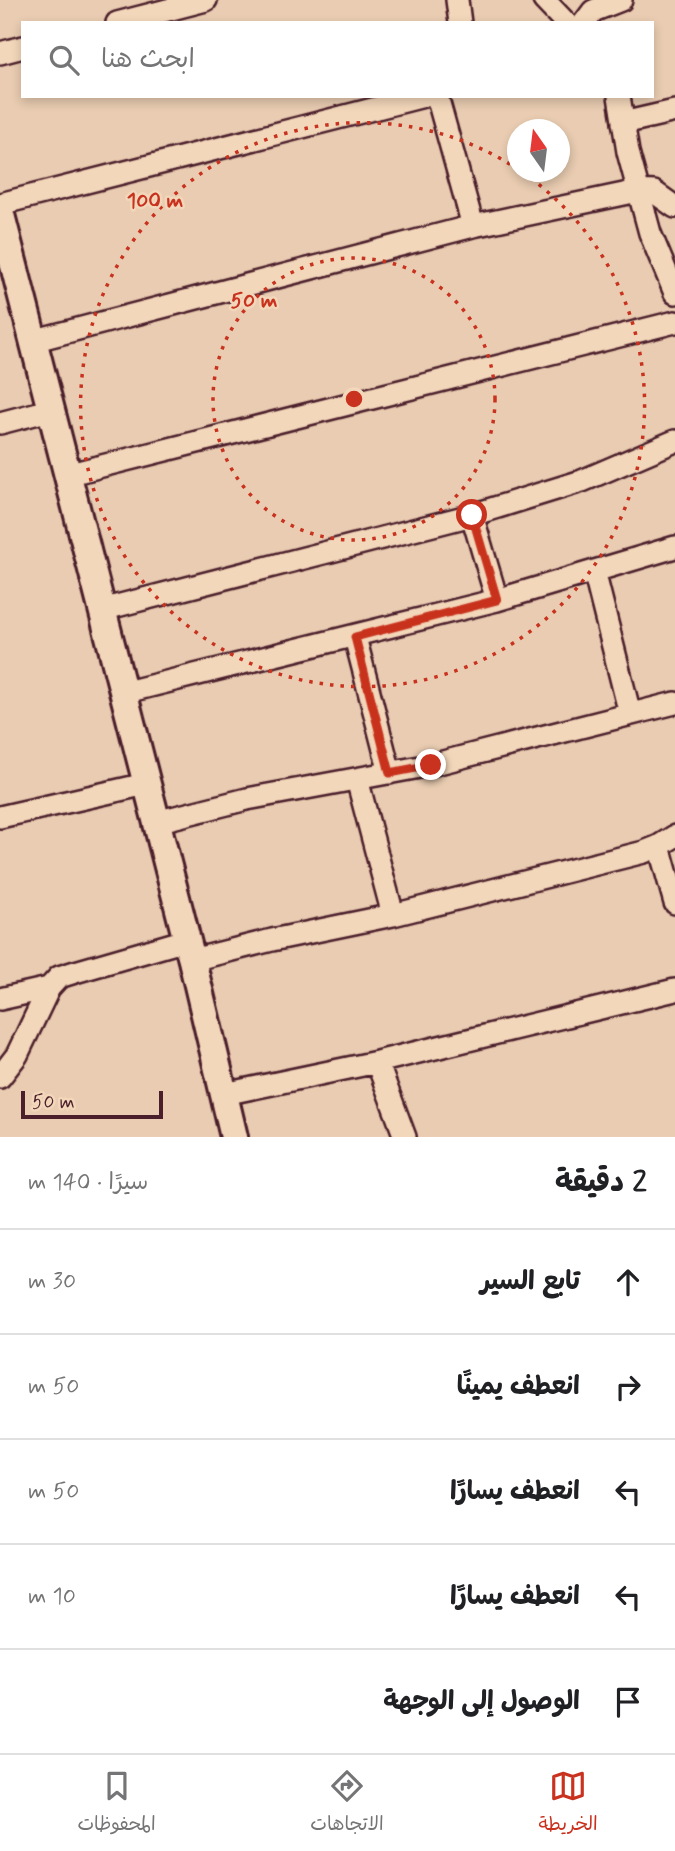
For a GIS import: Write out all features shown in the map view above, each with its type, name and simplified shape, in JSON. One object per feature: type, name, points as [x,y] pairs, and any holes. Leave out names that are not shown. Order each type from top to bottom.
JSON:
[{"type":"main road","points":[[0,211],[189,950],[234,1137]]},
{"type":"street","points":[[125,21],[206,0]]},
{"type":"street","points":[[457,0],[460,21]]},
{"type":"street","points":[[544,0],[564,21]]},
{"type":"street","points":[[586,21],[593,11],[621,0]]},
{"type":"street","points":[[0,53],[21,48]]},
{"type":"street","points":[[0,204],[416,98]]},
{"type":"street","points":[[438,98],[473,226]]},
{"type":"street","points":[[619,98],[628,152],[638,191],[656,251],[675,293]]},
{"type":"street","points":[[623,123],[675,111]]},
{"type":"street","points":[[32,341],[473,226],[638,191],[654,192],[675,207]]},
{"type":"street","points":[[66,475],[675,322]]},
{"type":"street","points":[[0,423],[50,410]]},
{"type":"street","points":[[101,610],[472,515],[582,481],[675,441]]},
{"type":"street","points":[[472,515],[497,600]]},
{"type":"street","points":[[122,693],[497,600],[675,547]]},
{"type":"street","points":[[594,570],[630,715]]},
{"type":"street","points":[[355,637],[390,773]]},
{"type":"street","points":[[156,822],[247,799],[431,765],[675,703]]},
{"type":"street","points":[[357,779],[393,915]]},
{"type":"street","points":[[0,817],[146,784]]},
{"type":"street","points":[[0,1077],[17,1055],[49,988],[59,977],[189,950],[272,940],[393,915],[667,841],[675,903]]},
{"type":"street","points":[[0,999],[49,988]]},
{"type":"street","points":[[224,1094],[377,1062],[675,990]]},
{"type":"street","points":[[377,1062],[405,1137]]},
{"type":"route","points":[[431,765],[390,773],[355,637],[497,600],[472,515]]}]
